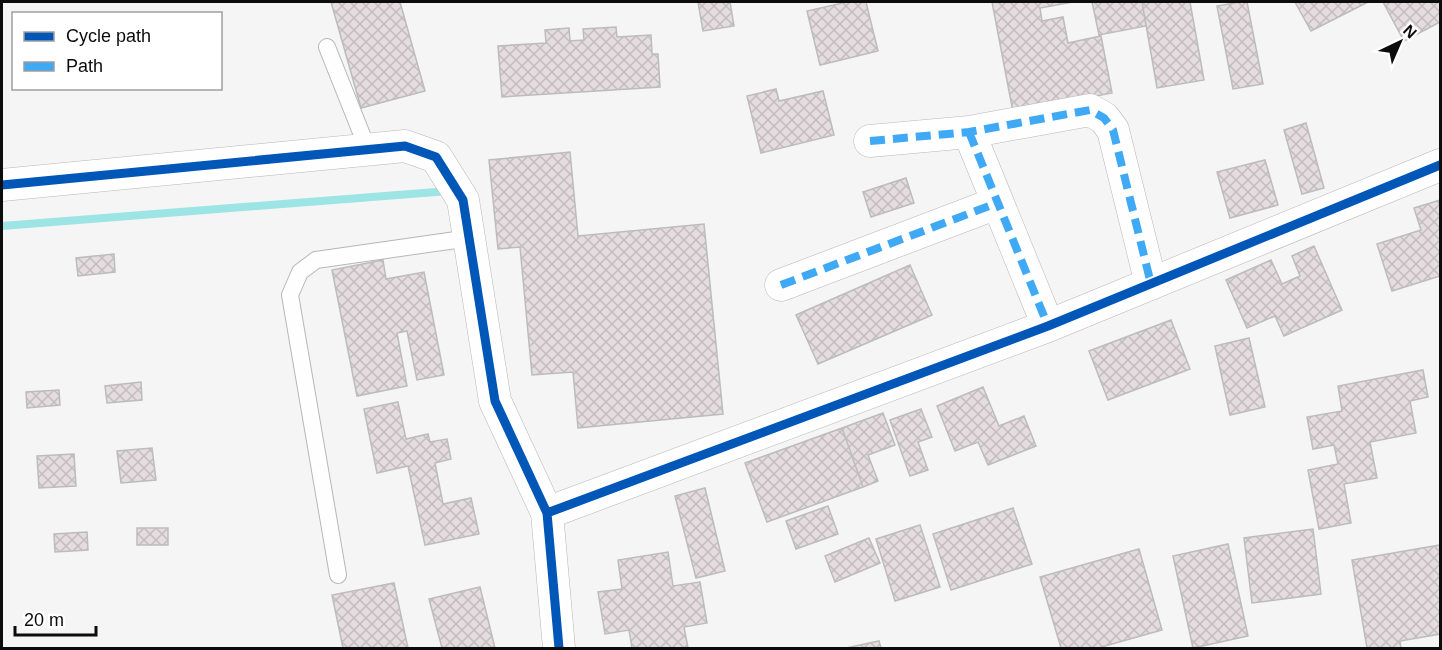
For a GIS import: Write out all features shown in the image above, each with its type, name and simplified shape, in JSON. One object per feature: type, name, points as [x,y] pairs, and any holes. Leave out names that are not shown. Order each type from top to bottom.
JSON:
[{"type":"street","points":[[870,141],[969,132],[1090,110],[1104,118],[1113,130],[1151,284]]},
{"type":"street","points":[[969,132],[1048,326]]},
{"type":"street","points":[[2,184],[405,146],[436,157],[463,200],[495,401],[547,513],[559,648]]},
{"type":"street","points":[[547,513],[1048,326],[1440,165]]},
{"type":"street","points":[[781,285],[997,203]]},
{"type":"lane","points":[[327,46],[368,150]]},
{"type":"lane","points":[[338,574],[290,295],[300,272],[316,261],[470,238]]},
{"type":"building","points":[[331,2],[400,2],[425,91],[361,108]]},
{"type":"building","points":[[698,2],[730,2],[734,26],[703,31]]},
{"type":"building","points":[[847,2],[866,2],[878,51],[820,65],[807,11]]},
{"type":"building","points":[[992,2],[1073,2],[1040,8],[1042,21],[1063,17],[1068,43],[1101,36],[1112,93],[1013,112]]},
{"type":"building","points":[[1092,2],[1142,2],[1146,26],[1099,35]]},
{"type":"building","points":[[1142,2],[1190,2],[1204,80],[1157,88]]},
{"type":"building","points":[[1247,2],[1263,84],[1233,89],[1217,6]]},
{"type":"building","points":[[1295,2],[1368,2],[1311,31]]},
{"type":"building","points":[[1383,2],[1440,2],[1440,22],[1404,41]]},
{"type":"building","points":[[616,27],[617,37],[651,35],[652,54],[658,54],[660,87],[502,97],[498,46],[546,43],[545,30],[569,28],[570,41],[584,40],[583,29]]},
{"type":"building","points":[[776,89],[779,101],[823,91],[834,135],[761,153],[747,96]]},
{"type":"building","points":[[1306,123],[1324,188],[1302,194],[1284,130]]},
{"type":"building","points":[[570,152],[578,236],[704,224],[723,414],[578,428],[573,372],[532,375],[520,247],[498,249],[489,160]]},
{"type":"building","points":[[1265,160],[1278,205],[1230,218],[1217,172]]},
{"type":"building","points":[[906,178],[914,203],[871,217],[863,192]]},
{"type":"building","points":[[1440,200],[1440,276],[1392,291],[1377,244],[1421,230],[1414,208]]},
{"type":"building","points":[[1314,246],[1342,310],[1284,336],[1275,316],[1247,328],[1226,280],[1271,260],[1282,284],[1300,276],[1292,256]]},
{"type":"building","points":[[114,254],[115,272],[78,276],[76,258]]},
{"type":"building","points":[[383,260],[386,279],[424,272],[444,375],[417,380],[407,331],[397,333],[407,386],[357,396],[332,270]]},
{"type":"building","points":[[910,265],[932,315],[818,364],[796,315]]},
{"type":"building","points":[[1171,320],[1190,369],[1108,400],[1089,351]]},
{"type":"building","points":[[1249,338],[1265,407],[1230,415],[1215,346]]},
{"type":"building","points":[[1423,370],[1428,397],[1410,401],[1416,433],[1370,442],[1377,478],[1344,484],[1351,523],[1319,529],[1308,470],[1338,464],[1334,445],[1313,449],[1307,417],[1342,411],[1338,386]]},
{"type":"building","points":[[141,382],[142,400],[107,403],[105,386]]},
{"type":"building","points":[[983,387],[999,426],[1024,416],[1036,446],[988,465],[978,442],[955,451],[937,406]]},
{"type":"building","points":[[59,390],[60,405],[27,408],[26,392]]},
{"type":"building","points":[[398,402],[406,439],[428,434],[430,442],[447,439],[451,459],[435,463],[443,504],[471,498],[479,534],[425,545],[408,466],[377,473],[364,409]]},
{"type":"building","points":[[921,409],[932,437],[918,442],[928,470],[910,476],[890,420]]},
{"type":"building","points":[[883,413],[895,445],[868,455],[878,481],[863,487],[842,428]]},
{"type":"building","points":[[842,428],[863,487],[767,522],[745,463]]},
{"type":"building","points":[[152,448],[156,480],[121,483],[117,451]]},
{"type":"building","points":[[74,454],[76,486],[39,488],[37,456]]},
{"type":"building","points":[[705,488],[725,571],[696,578],[675,496]]},
{"type":"building","points":[[828,506],[838,534],[796,549],[786,521]]},
{"type":"building","points":[[1013,508],[1032,564],[951,590],[933,534]]},
{"type":"building","points":[[920,525],[940,587],[895,601],[876,539]]},
{"type":"building","points":[[137,528],[168,528],[168,545],[137,545]]},
{"type":"building","points":[[1313,529],[1321,594],[1252,603],[1244,538]]},
{"type":"building","points":[[87,532],[88,550],[55,552],[54,534]]},
{"type":"building","points":[[869,538],[880,563],[835,582],[825,556]]},
{"type":"building","points":[[1228,544],[1248,636],[1193,648],[1173,556]]},
{"type":"building","points":[[1440,545],[1440,634],[1400,641],[1401,648],[1367,648],[1352,560]]},
{"type":"building","points":[[1139,549],[1162,630],[1098,648],[1061,648],[1040,577]]},
{"type":"building","points":[[668,552],[673,586],[700,582],[707,623],[684,627],[688,648],[632,648],[629,630],[605,634],[598,592],[622,589],[618,560]]},
{"type":"building","points":[[394,583],[408,648],[343,648],[332,595]]},
{"type":"building","points":[[480,587],[495,648],[442,648],[429,599]]},
{"type":"building","points":[[879,641],[881,648],[846,648]]},
{"type":"waterway","points":[[2,226],[449,191]]},
{"type":"marked path","points":[[870,141],[969,132],[1090,110],[1104,118],[1113,130],[1151,284]]},
{"type":"marked path","points":[[969,132],[1048,326]]},
{"type":"marked path","points":[[781,285],[997,203]]},
{"type":"cycle path","points":[[2,185],[405,146],[436,157],[463,200],[495,401],[547,513]]},
{"type":"cycle path","points":[[559,648],[547,513],[1048,326],[1440,165]]}]
